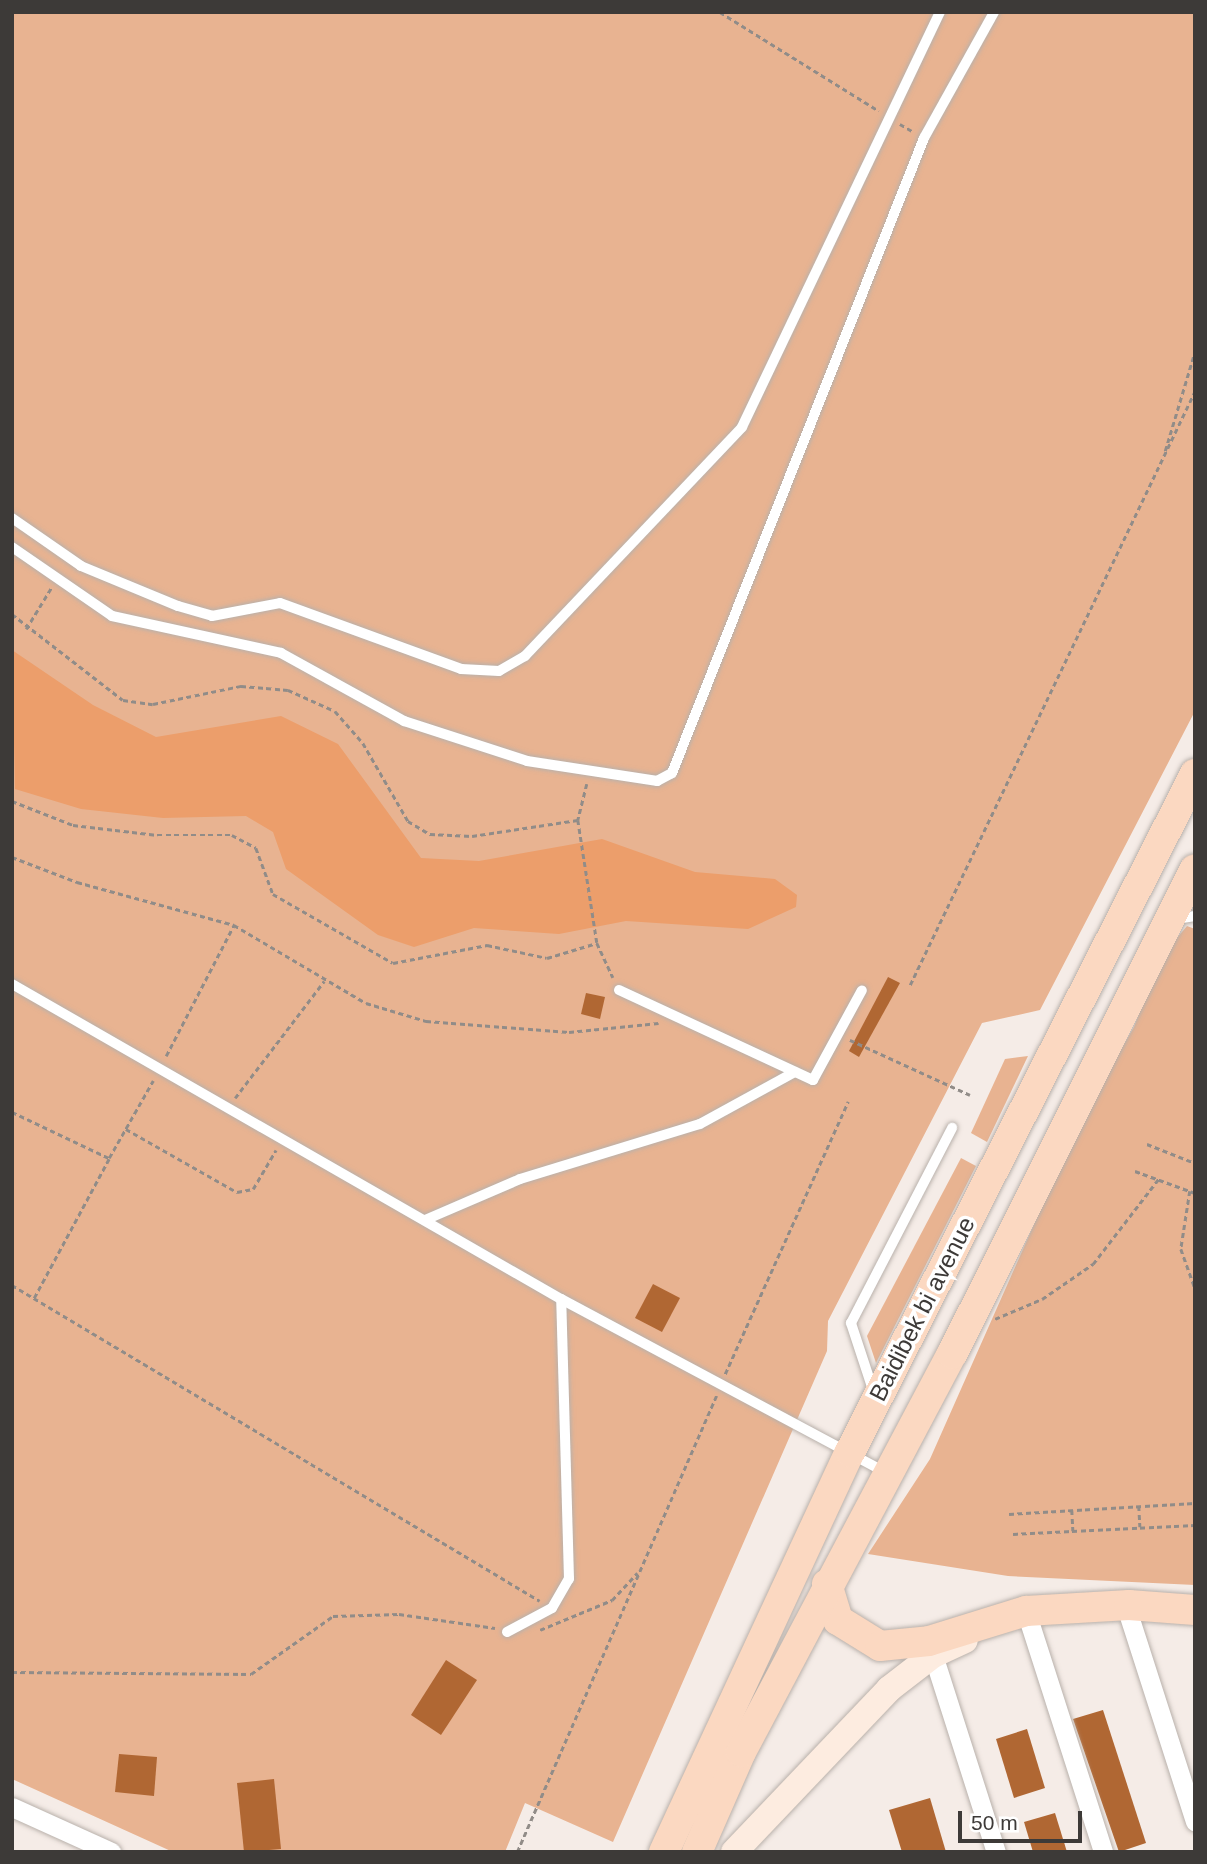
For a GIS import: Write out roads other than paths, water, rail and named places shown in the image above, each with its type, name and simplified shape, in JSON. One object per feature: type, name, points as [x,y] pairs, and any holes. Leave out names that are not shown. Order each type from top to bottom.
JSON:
[{"type":"main road","name":"Baidibek bi avenue","points":[[664,1852],[850,1452],[1195,774]]},
{"type":"main road","name":"Baidibek bi avenue","points":[[701,1842],[827,1584],[890,1475],[1182,918],[1195,869]]},
{"type":"main road","points":[[827,1584],[838,1620],[880,1646],[929,1641],[1026,1611],[1129,1605],[1195,1610]]},
{"type":"main road","points":[[734,1852],[889,1689],[933,1655],[1029,1621],[1129,1616],[1195,1621]]},
{"type":"main road","points":[[701,1842],[717,1845],[734,1843],[798,1784]]},
{"type":"street","points":[[1129,1616],[1195,1822]]},
{"type":"street","points":[[1029,1621],[1103,1852]]},
{"type":"street","points":[[933,1655],[996,1852]]},
{"type":"street","points":[[12,1807],[111,1852]]},
{"type":"lane","points":[[12,517],[80,566],[178,606],[212,616],[280,603],[461,669],[499,671],[524,656],[742,427],[886,116],[940,12]]},
{"type":"lane","points":[[12,547],[56,581],[112,616],[281,653],[404,721],[527,761],[589,773],[657,781],[671,774],[924,138],[994,12]]},
{"type":"lane","points":[[12,984],[160,1068],[281,1142],[425,1220],[561,1299],[890,1475]]},
{"type":"lane","points":[[619,990],[813,1080],[862,990]]},
{"type":"lane","points":[[425,1220],[520,1179],[700,1125],[795,1072]]},
{"type":"lane","points":[[877,1399],[859,1363],[851,1323],[952,1128]]},
{"type":"lane","points":[[507,1632],[552,1608],[569,1579],[561,1299]]}]
